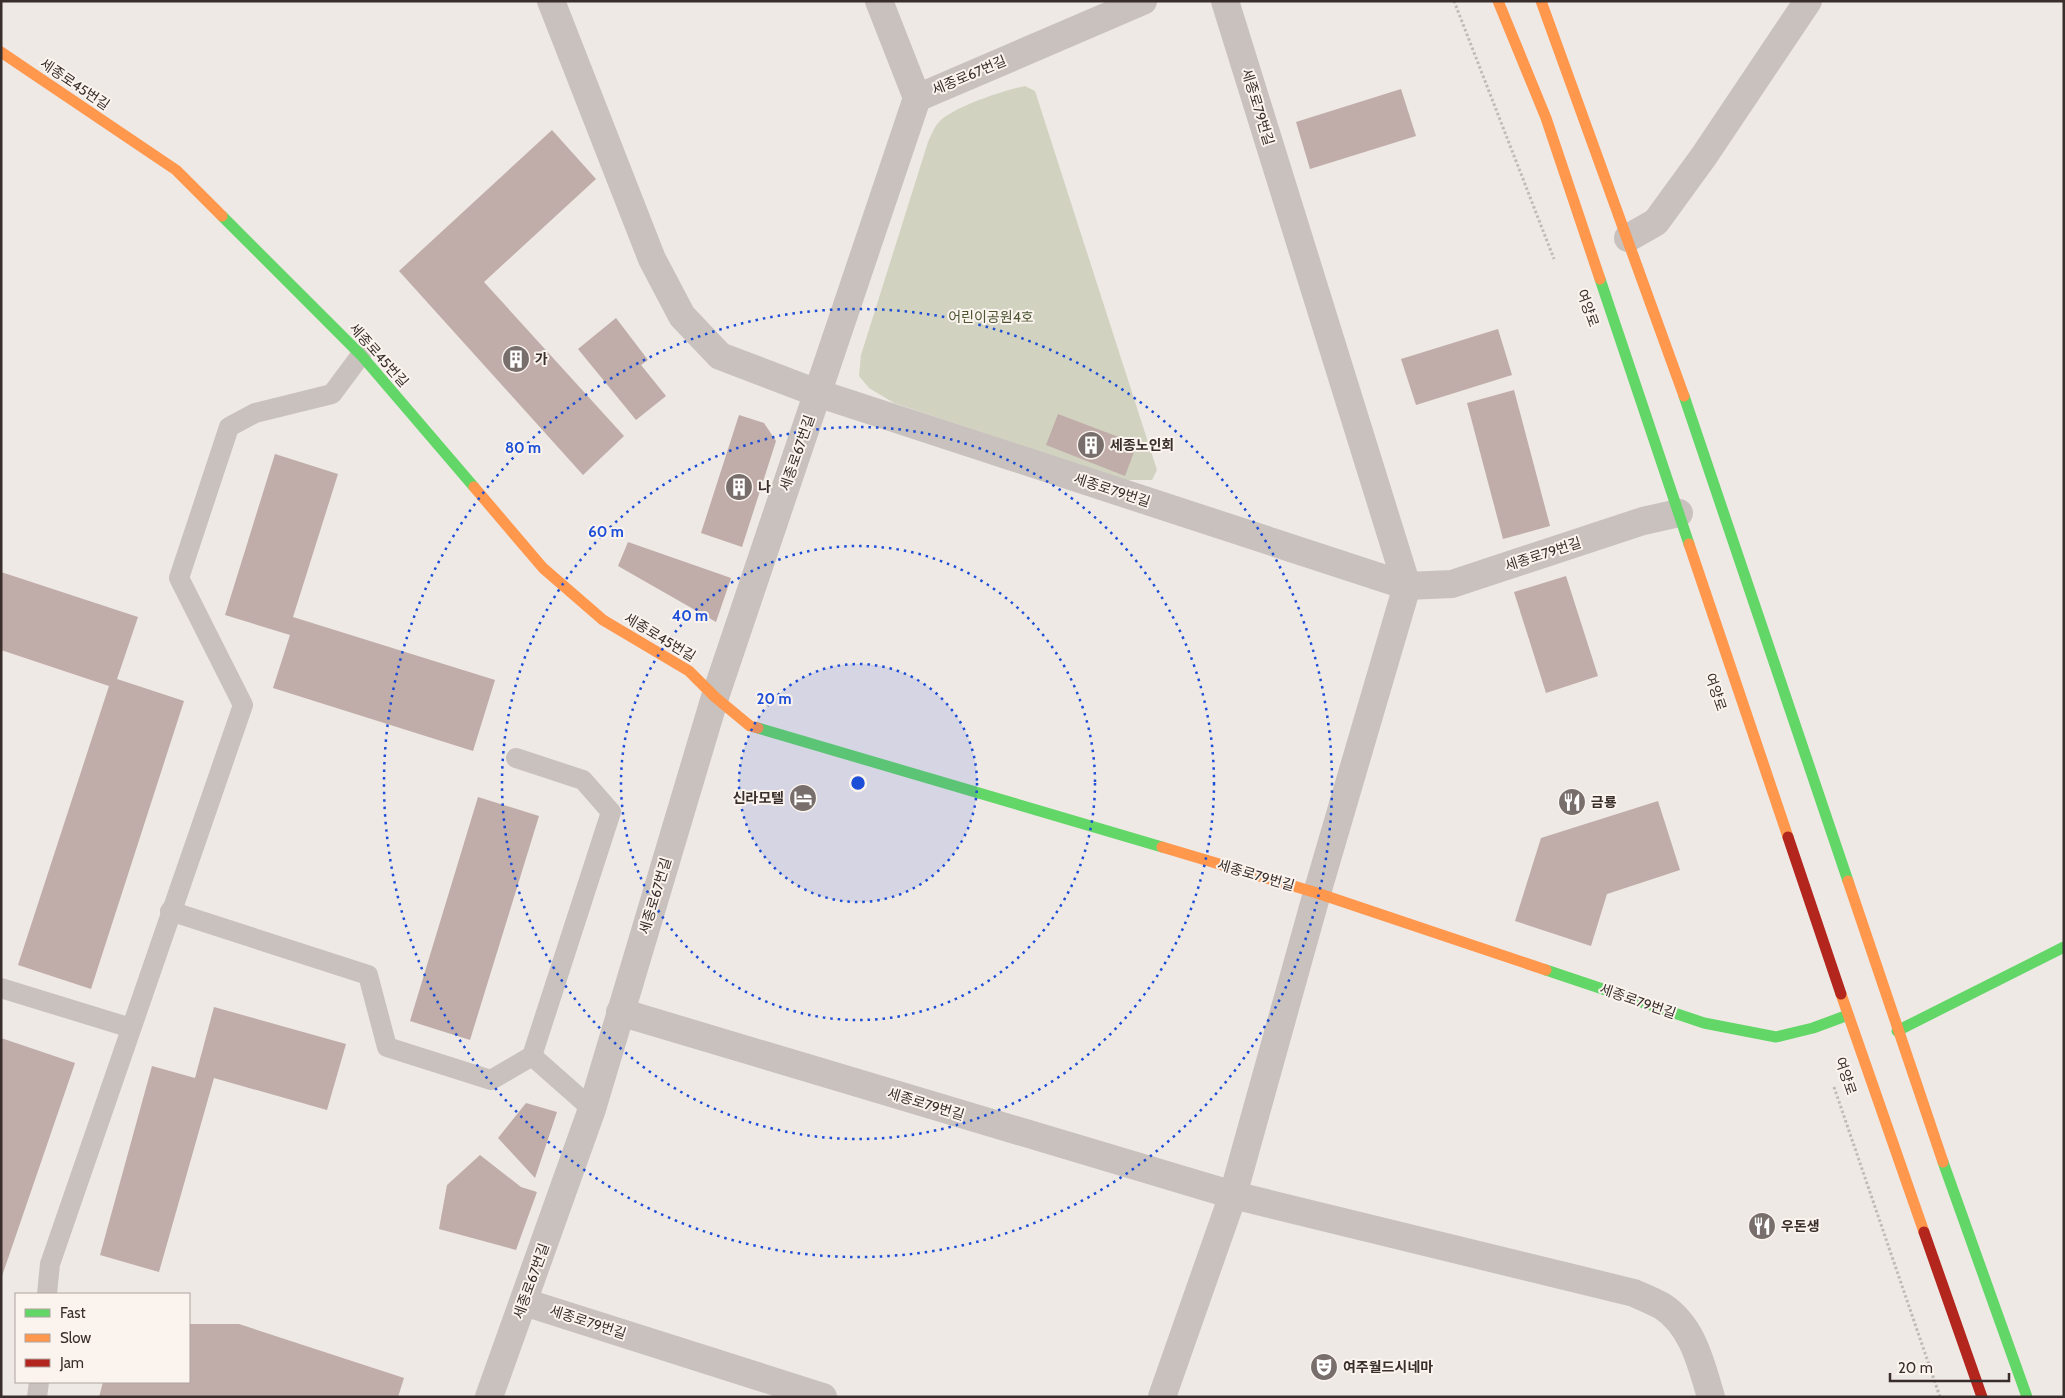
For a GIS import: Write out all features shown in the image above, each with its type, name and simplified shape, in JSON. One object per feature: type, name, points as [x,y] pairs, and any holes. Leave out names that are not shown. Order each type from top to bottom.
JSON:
[{"type":"street","points":[[552,1],[652,258],[682,316],[720,356],[817,394]]},
{"type":"street","points":[[879,1],[917,98]]},
{"type":"street","name":"세종로67번길","points":[[490,1397],[592,1109],[715,697],[917,98],[1143,1]]},
{"type":"street","name":"세종로79번길","points":[[1225,1],[1407,586]]},
{"type":"street","name":"여양로","points":[[1498,1],[1546,118],[1596,249],[1679,513],[1848,1016],[1982,1397]]},
{"type":"street","points":[[1541,1],[1624,239],[1734,540],[1897,1031],[2027,1397]]},
{"type":"street","points":[[1624,239],[1656,222],[1704,156],[1808,1]]},
{"type":"street","name":"세종로45번길","points":[[1,52],[176,170],[361,355],[543,568],[603,620],[689,671],[715,697]]},
{"type":"street","name":"세종로79번길","points":[[817,394],[1407,586],[1452,584],[1643,521],[1679,513]]},
{"type":"street","points":[[1162,1397],[1233,1195],[1317,893],[1407,586]]},
{"type":"street","name":"세종로79번길","points":[[715,697],[750,726],[1317,893],[1704,1023],[1776,1037],[1813,1028],[1848,1016]]},
{"type":"street","points":[[1897,1031],[2064,947]]},
{"type":"street","name":"세종로79번길","points":[[620,1012],[1233,1195],[1634,1293],[1662,1306],[1680,1321],[1697,1351],[1711,1397]]},
{"type":"street","name":"세종로79번길","points":[[524,1302],[824,1397]]},
{"type":"lane","points":[[47,1293],[50,1264],[170,911],[243,705],[179,578],[229,427],[255,413],[332,394],[361,355]]},
{"type":"lane","points":[[170,911],[368,975],[386,1047],[491,1080],[532,1056],[611,812],[583,780],[516,758]]},
{"type":"lane","points":[[1,988],[130,1028]]},
{"type":"lane","points":[[532,1056],[592,1109]]},
{"type":"lane","points":[[37,1397],[39,1383]]},
{"type":"path","points":[[1454,1],[1558,268]]},
{"type":"path","name":"여양로","points":[[1832,1083],[1940,1397]]},
{"type":"green space","name":"어린이공원4호","points":[[1025,86],[1035,91],[1157,470],[1152,480],[1122,480],[894,403],[869,388],[859,376],[861,355],[928,142],[934,129],[946,116],[967,105]]},
{"type":"building","points":[[1401,89],[1416,136],[1310,169],[1296,122]]},
{"type":"building","name":"가","points":[[552,130],[596,179],[484,282],[624,436],[583,475],[399,271]]},
{"type":"building","points":[[616,318],[648,360],[641,365],[666,396],[636,420],[578,349]]},
{"type":"building","points":[[1498,329],[1512,375],[1416,405],[1401,359]]},
{"type":"building","points":[[1514,390],[1550,526],[1503,539],[1467,403]]},
{"type":"building","name":"세종노인회","points":[[1058,414],[1137,444],[1125,476],[1046,445]]},
{"type":"building","name":"나","points":[[739,415],[764,423],[776,441],[742,547],[701,533]]},
{"type":"building","points":[[275,454],[338,474],[293,617],[495,680],[473,751],[273,688],[290,635],[225,615]]},
{"type":"building","points":[[628,542],[731,578],[716,622],[618,566]]},
{"type":"building","points":[[1,572],[138,617],[117,679],[184,701],[91,989],[18,965],[109,686],[1,650]]},
{"type":"building","points":[[1566,576],[1598,676],[1546,693],[1514,592]]},
{"type":"building","points":[[478,797],[539,816],[470,1040],[410,1021]]},
{"type":"building","points":[[1658,801],[1680,870],[1607,894],[1591,946],[1515,921],[1541,838]]},
{"type":"building","points":[[214,1007],[346,1044],[327,1110],[214,1078],[159,1272],[100,1255],[152,1066],[195,1078]]},
{"type":"building","points":[[1,1038],[75,1063],[2,1276],[1,1276]]},
{"type":"building","points":[[526,1103],[557,1112],[535,1178],[498,1138]]},
{"type":"building","points":[[480,1155],[521,1187],[537,1192],[516,1250],[439,1229],[447,1185]]},
{"type":"building","points":[[190,1324],[239,1324],[404,1378],[398,1397],[99,1397],[103,1383],[190,1383]]},
{"type":"traffic: fast","points":[[222,216],[361,355],[474,487]]},
{"type":"traffic: fast","points":[[1600,279],[1689,544]]},
{"type":"traffic: fast","points":[[1684,396],[1848,881]]},
{"type":"traffic: fast","points":[[758,728],[1162,847]]},
{"type":"traffic: fast","points":[[1897,1031],[2064,947]]},
{"type":"traffic: fast","points":[[1546,970],[1704,1023],[1776,1037],[1813,1028],[1848,1015]]},
{"type":"traffic: fast","points":[[1943,1162],[2027,1397]]},
{"type":"traffic: slow","points":[[1498,1],[1546,118],[1600,279]]},
{"type":"traffic: slow","points":[[1541,1],[1684,396]]},
{"type":"traffic: slow","points":[[1,52],[176,170],[222,216]]},
{"type":"traffic: slow","points":[[474,487],[543,568],[603,620],[689,671],[715,697],[750,726],[758,728]]},
{"type":"traffic: slow","points":[[1689,544],[1788,837]]},
{"type":"traffic: slow","points":[[1162,847],[1317,893],[1546,970]]},
{"type":"traffic: slow","points":[[1848,881],[1943,1162]]},
{"type":"traffic: slow","points":[[1841,994],[1924,1232]]},
{"type":"traffic: jam","points":[[1788,837],[1841,994]]},
{"type":"traffic: jam","points":[[1924,1232],[1982,1397]]},
{"type":"place","name":"가","points":[[516,359]]},
{"type":"place","name":"세종노인회","points":[[1091,445]]},
{"type":"place","name":"나","points":[[739,487]]},
{"type":"place","name":"신라모텔","points":[[803,798]]},
{"type":"place","name":"금룡","points":[[1572,802]]},
{"type":"place","name":"우돈생","points":[[1762,1226]]},
{"type":"place","name":"여주월드시네마","points":[[1324,1367]]}]
